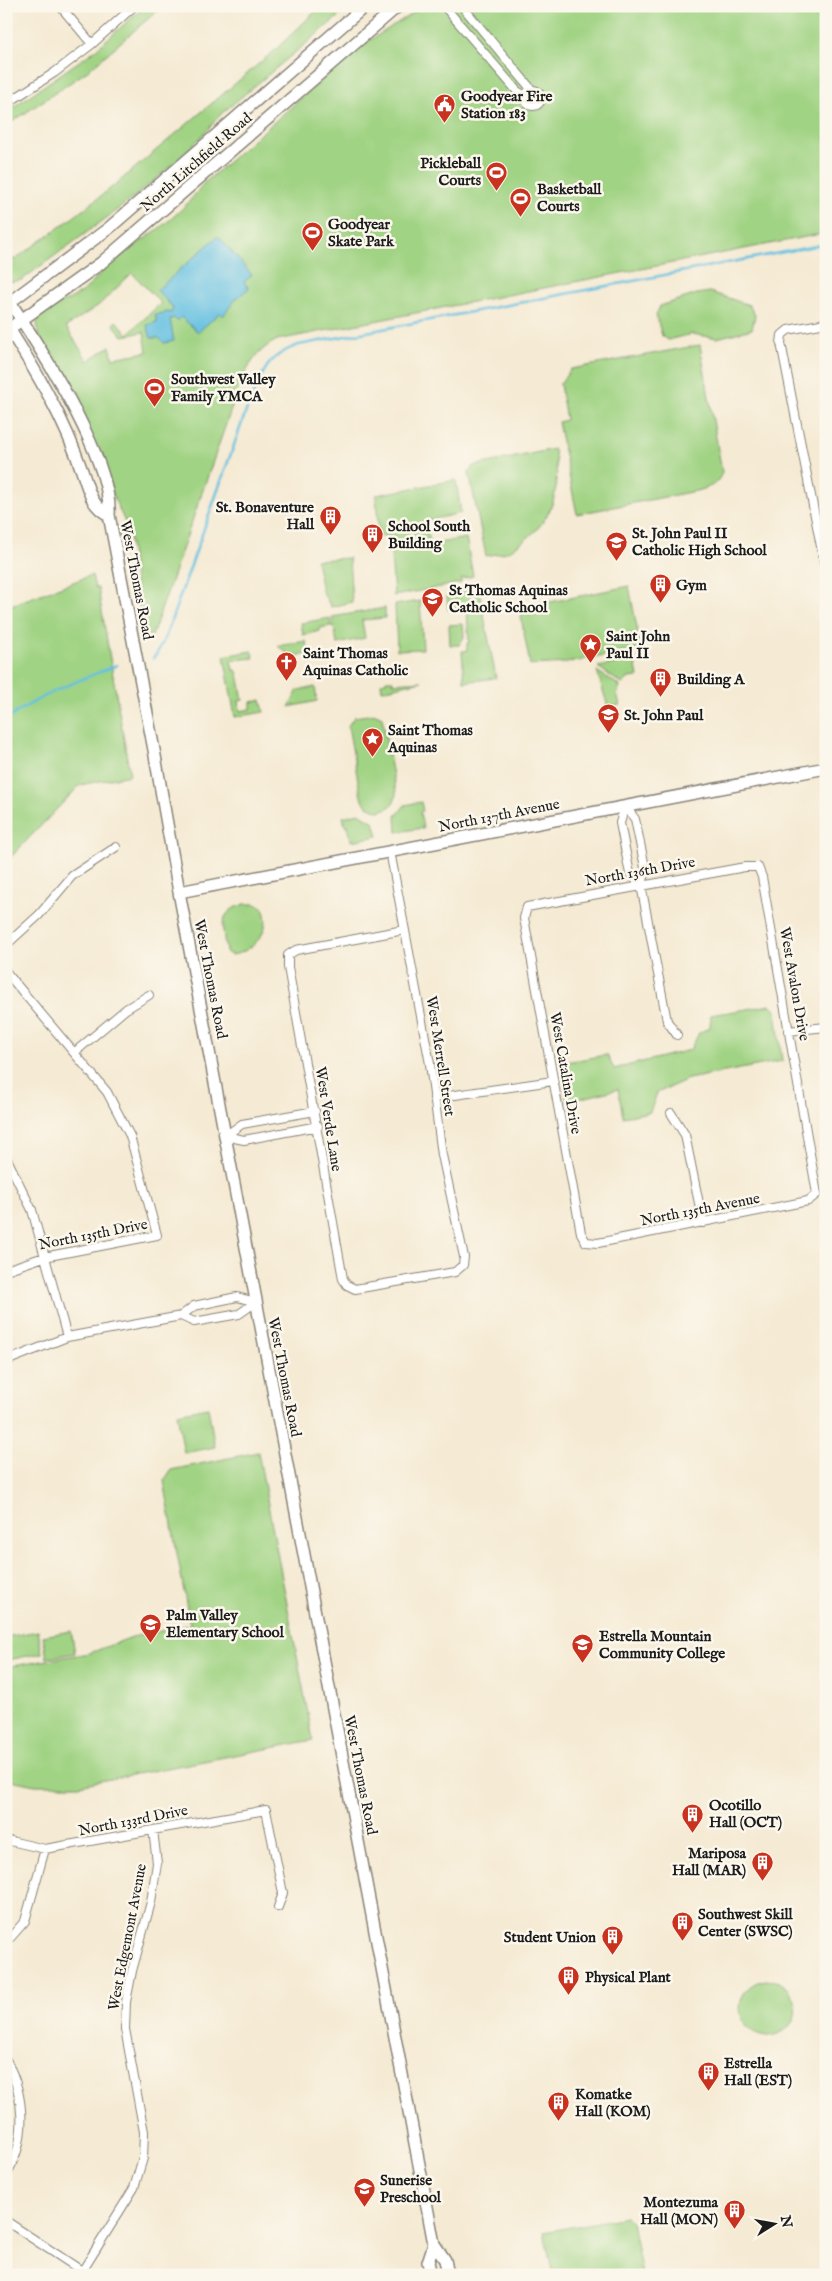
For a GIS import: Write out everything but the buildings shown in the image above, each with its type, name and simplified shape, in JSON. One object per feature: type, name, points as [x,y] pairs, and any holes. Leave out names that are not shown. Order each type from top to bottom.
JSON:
[{"type":"main road","name":"North Litchfield Road","points":[[8,301],[109,228],[365,6]]},
{"type":"main road","name":"North Litchfield Road","points":[[7,328],[101,263],[398,6]]},
{"type":"main road","name":"West Thomas Road","points":[[8,301],[50,366],[91,445],[108,494],[109,515],[154,750],[178,892],[434,2244],[445,2260],[448,2275]]},
{"type":"main road","name":"West Thomas Road","points":[[7,328],[57,410],[96,506],[109,515]]},
{"type":"main road","name":"North 137th Avenue","points":[[178,892],[826,768]]},
{"type":"main road","name":"West Thomas Road","points":[[431,2275],[428,2262],[434,2244]]},
{"type":"street","points":[[60,6],[92,44]]},
{"type":"street","points":[[6,104],[54,73],[92,44],[134,6]]},
{"type":"street","points":[[444,6],[517,90],[525,96],[529,106],[535,107],[539,105],[541,95],[539,92],[532,90],[462,6]]},
{"type":"street","points":[[525,96],[532,90]]},
{"type":"street","points":[[826,323],[788,330],[782,335],[781,344],[826,572]]},
{"type":"street","points":[[625,806],[620,823],[630,874],[641,885]]},
{"type":"street","points":[[625,806],[635,819],[646,872],[641,885],[667,1022],[677,1035]]},
{"type":"street","points":[[6,945],[39,915],[72,876],[116,847]]},
{"type":"street","name":"West Merrell Street","points":[[347,1285],[355,1290],[455,1272],[463,1265],[464,1257],[442,1155],[434,1098],[390,851]]},
{"type":"street","name":"North 136th Drive","points":[[528,907],[744,867],[758,867]]},
{"type":"street","name":"West Avalon Drive","points":[[758,867],[762,877],[778,960],[788,1031],[817,1194]]},
{"type":"street","name":"West Catalina Drive","points":[[528,907],[524,918],[581,1233],[586,1242]]},
{"type":"street","name":"West Verde Lane","points":[[347,1285],[343,1279],[322,1170],[318,1126],[288,966],[288,955],[296,950],[404,930]]},
{"type":"street","points":[[6,972],[75,1052],[126,1009],[149,995]]},
{"type":"street","points":[[788,1031],[826,1027]]},
{"type":"street","name":"North 135th Drive","points":[[6,1270],[44,1257],[158,1235],[130,1136],[108,1092],[75,1052]]},
{"type":"street","points":[[434,1098],[553,1081]]},
{"type":"street","points":[[225,1136],[242,1124],[315,1110]]},
{"type":"street","points":[[671,1113],[685,1135],[703,1223]]},
{"type":"street","points":[[225,1136],[244,1140],[318,1126]]},
{"type":"street","points":[[6,1157],[32,1210],[67,1337]]},
{"type":"street","name":"North 135th Avenue","points":[[586,1242],[598,1243],[808,1202],[817,1194]]},
{"type":"street","points":[[6,1361],[67,1337],[181,1316],[194,1306],[237,1297],[256,1302]]},
{"type":"street","points":[[181,1316],[194,1322],[239,1314],[256,1302]]},
{"type":"street","name":"North 133rd Drive","points":[[6,1840],[45,1849],[266,1810],[283,1893],[278,1907]]},
{"type":"street","name":"West Edgemont Avenue","points":[[85,2273],[134,2188],[143,2158],[144,2132],[125,2029],[129,1986],[141,1932],[151,1902],[157,1863],[153,1830]]},
{"type":"street","points":[[11,1937],[25,1921],[45,1849]]},
{"type":"street","points":[[6,2060],[14,2074],[20,2098],[21,2122],[20,2143],[14,2161],[6,2175]]},
{"type":"street","points":[[6,2221],[85,2273]]},
{"type":"green space","points":[[145,6],[163,6],[86,72],[6,126],[6,112],[94,51]]},
{"type":"green space","points":[[321,6],[351,6],[221,114],[178,160],[127,202],[22,280],[6,281],[6,249],[14,260],[75,216],[116,184],[274,51]]},
{"type":"green space","points":[[424,6],[826,6],[826,233],[277,340],[270,344],[254,359],[240,384],[152,636],[143,638],[128,529],[114,498],[105,469],[69,388],[38,334],[37,321],[52,308],[82,292],[109,265],[171,219],[202,185],[361,46]],"holes":[[[132,273],[161,303],[128,334],[116,321],[113,324],[123,336],[144,332],[147,352],[113,358],[110,346],[88,361],[66,327],[99,305]]]},
{"type":"green space","points":[[710,292],[749,305],[755,315],[752,329],[717,338],[692,334],[668,340],[662,336],[656,315],[660,306],[697,294]]},
{"type":"green space","points":[[700,345],[722,472],[719,479],[711,486],[701,490],[577,514],[558,422],[566,420],[560,384],[571,369]]},
{"type":"green space","points":[[554,449],[557,477],[556,490],[553,502],[542,523],[533,533],[511,550],[486,556],[469,473],[473,466]]},
{"type":"green space","points":[[456,480],[461,513],[425,521],[430,542],[396,548],[394,536],[379,536],[376,495]]},
{"type":"green space","points":[[466,538],[473,576],[461,579],[461,583],[394,596],[391,552]]},
{"type":"green space","points":[[349,558],[352,602],[331,607],[322,591],[316,560]]},
{"type":"green space","points":[[92,575],[95,588],[98,588],[130,775],[80,785],[6,862],[6,607]]},
{"type":"green space","points":[[629,586],[641,649],[581,661],[530,665],[521,617],[526,607]]},
{"type":"green space","points":[[472,590],[480,595],[496,678],[464,682],[462,651],[467,651],[467,643],[469,643],[467,610],[448,610],[447,596]]},
{"type":"green space","points":[[420,601],[423,649],[397,650],[395,605]]},
{"type":"green space","points":[[385,608],[385,618],[362,620],[365,638],[337,644],[332,617]]},
{"type":"green space","points":[[330,618],[331,626],[303,635],[301,623]]},
{"type":"green space","points":[[463,624],[464,637],[459,645],[450,645],[449,625]]},
{"type":"green space","points":[[306,641],[308,654],[292,657],[278,646]]},
{"type":"green space","points":[[252,651],[254,658],[231,660],[233,670],[236,670],[238,674],[243,700],[239,701],[240,711],[251,709],[251,702],[261,700],[264,712],[235,717],[224,656]]},
{"type":"green space","points":[[635,660],[638,677],[629,678],[622,684],[598,667]]},
{"type":"green space","points":[[597,671],[620,686],[617,694],[620,705],[608,707]]},
{"type":"green space","points":[[386,680],[393,680],[393,683],[422,681],[382,690],[381,683],[386,682]]},
{"type":"green space","points":[[315,687],[317,701],[289,707],[298,690]]},
{"type":"green space","points":[[376,714],[382,717],[396,792],[392,805],[379,811],[367,806],[361,797],[348,726],[354,717]]},
{"type":"green space","points":[[421,802],[423,811],[420,812],[423,828],[397,832],[396,816],[405,805]]},
{"type":"green space","points":[[359,813],[374,822],[378,836],[351,841],[348,825],[345,826],[343,817]]},
{"type":"green space","points":[[245,904],[255,904],[262,907],[266,924],[253,945],[247,950],[231,955],[226,952],[223,928],[225,916],[236,907]]},
{"type":"green space","points":[[771,1005],[776,1010],[782,1061],[688,1079],[657,1093],[650,1112],[623,1117],[618,1089],[567,1102],[560,1063],[607,1055],[614,1069],[690,1050],[699,1033],[710,1027],[711,1015]]},
{"type":"green space","points":[[208,1407],[215,1447],[184,1453],[177,1413]]},
{"type":"green space","points":[[258,1452],[313,1740],[79,1785],[35,1785],[6,1779],[6,1667],[90,1653],[132,1637],[190,1625],[164,1481],[171,1470]]},
{"type":"green space","points":[[38,1631],[42,1653],[8,1660],[6,1637]]},
{"type":"green space","points":[[71,1631],[75,1653],[47,1658],[43,1636]]},
{"type":"green space","points":[[768,1980],[783,1985],[791,1993],[796,2008],[791,2023],[783,2031],[768,2036],[753,2031],[745,2023],[740,2008],[745,1993],[753,1985]]},
{"type":"green space","points":[[625,2217],[632,2222],[642,2275],[553,2275],[544,2232]]},
{"type":"water","points":[[218,236],[252,275],[244,282],[249,288],[235,300],[223,316],[220,313],[198,332],[181,317],[177,321],[174,318],[170,319],[174,341],[164,343],[159,338],[151,338],[147,325],[157,322],[155,315],[171,313],[173,308],[157,290]]},
{"type":"waterway","points":[[153,658],[165,638],[249,403],[266,367],[288,349],[299,345],[826,244]]},
{"type":"waterway","points":[[6,720],[45,696],[117,665]]},
{"type":"place","name":"Goodyear Fire Station 183","points":[[445,124]]},
{"type":"place","name":"Pickleball Courts","points":[[497,191]]},
{"type":"place","name":"Basketball Courts","points":[[521,217]]},
{"type":"place","name":"Goodyear Skate Park","points":[[312,252]]},
{"type":"place","name":"Southwest Valley Family YMCA","points":[[155,407]]},
{"type":"place","name":"St. Bonaventure Hall","points":[[330,535]]},
{"type":"place","name":"School South Building","points":[[372,554]]},
{"type":"place","name":"St. John Paul II Catholic High School","points":[[616,561]]},
{"type":"place","name":"Gym","points":[[660,604]]},
{"type":"place","name":"St Thomas Aquinas Catholic School","points":[[433,618]]},
{"type":"place","name":"Saint John Paul II","points":[[590,664]]},
{"type":"place","name":"Saint Thomas Aquinas Catholic","points":[[287,681]]},
{"type":"place","name":"Building A","points":[[661,698]]},
{"type":"place","name":"St. John Paul","points":[[608,734]]},
{"type":"place","name":"Saint Thomas Aquinas","points":[[372,758]]},
{"type":"place","name":"Palm Valley Elementary School","points":[[150,1643]]},
{"type":"place","name":"Estrella Mountain Community College","points":[[583,1664]]},
{"type":"place","name":"Ocotillo Hall (OCT)","points":[[693,1833]]},
{"type":"place","name":"Mariposa Hall (MAR)","points":[[762,1881]]},
{"type":"place","name":"Southwest Skill Center (SWSC)","points":[[682,1942]]},
{"type":"place","name":"Student Union","points":[[612,1956]]},
{"type":"place","name":"Physical Plant","points":[[569,1996]]},
{"type":"place","name":"Estrella Hall (EST)","points":[[708,2091]]},
{"type":"place","name":"Komatke Hall (KOM)","points":[[559,2122]]},
{"type":"place","name":"Sunerise Preschool","points":[[364,2208]]},
{"type":"place","name":"Montezuma Hall (MON)","points":[[734,2230]]}]
